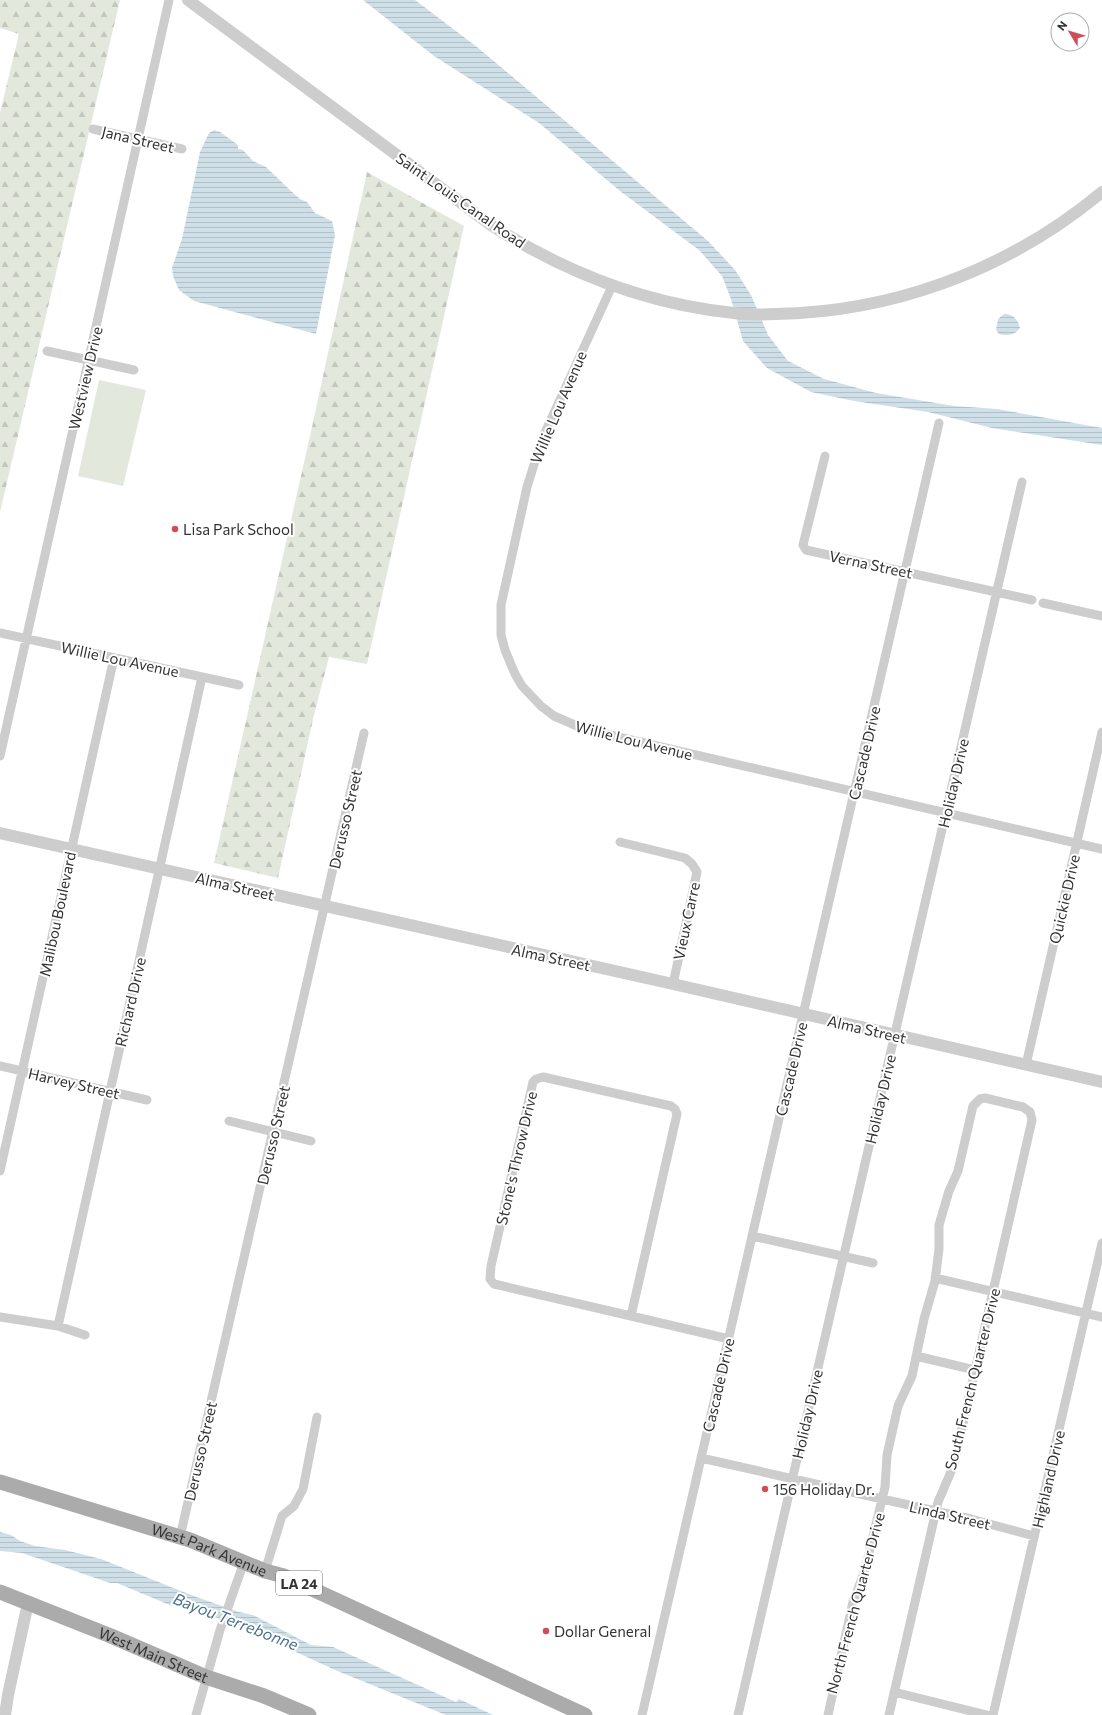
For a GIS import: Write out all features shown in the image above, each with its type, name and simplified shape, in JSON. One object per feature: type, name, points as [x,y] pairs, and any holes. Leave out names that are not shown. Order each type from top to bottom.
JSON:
[{"type":"main road","name":"West Park Avenue","points":[[0,1482],[180,1537],[265,1571],[284,1576],[585,1715]]},
{"type":"main road","name":"West Main Street","points":[[0,1592],[111,1636],[206,1677],[264,1696],[289,1711],[309,1715]]},
{"type":"street","name":"Westview Drive","points":[[0,756],[169,0]]},
{"type":"street","name":"Saint Louis Canal Road","points":[[188,0],[491,225],[558,264],[612,286],[668,302],[734,313],[767,315],[857,307],[939,286],[990,265],[1024,247],[1085,206],[1102,192]]},
{"type":"street","name":"Jana Street","points":[[93,129],[182,149]]},
{"type":"street","name":"Willie Lou Avenue","points":[[612,286],[545,432],[527,487],[501,605],[501,635],[510,663],[522,686],[531,697],[554,716],[584,729],[1102,849]]},
{"type":"street","points":[[47,351],[134,370]]},
{"type":"street","name":"Cascade Drive","points":[[642,1715],[939,423]]},
{"type":"street","name":"Verna Street","points":[[825,456],[803,545],[808,551],[1032,600]]},
{"type":"street","name":"Holiday Drive","points":[[738,1715],[1022,482]]},
{"type":"street","points":[[1043,603],[1102,616]]},
{"type":"street","name":"Willie Lou Avenue","points":[[0,633],[239,686]]},
{"type":"street","name":"Malibou Boulevard","points":[[0,1171],[114,658]]},
{"type":"street","name":"Richard Drive","points":[[58,1326],[202,677]]},
{"type":"street","name":"Quickie Drive","points":[[1026,1065],[1102,732]]},
{"type":"street","name":"Derusso Street","points":[[180,1537],[364,733]]},
{"type":"street","name":"Alma Street","points":[[0,833],[1102,1082]]},
{"type":"street","name":"Vieux Carre","points":[[620,842],[685,858],[692,864],[697,872],[673,984]]},
{"type":"street","name":"Harvey Street","points":[[0,1066],[147,1100]]},
{"type":"street","name":"Stone's Throw Drive","points":[[631,1316],[677,1114],[675,1109],[664,1104],[542,1077],[536,1079],[533,1082],[491,1266],[490,1278],[494,1284],[729,1339]]},
{"type":"street","name":"North French Quarter Drive","points":[[828,1715],[853,1602],[865,1570],[885,1487],[887,1455],[898,1406],[912,1376],[924,1319],[935,1278],[941,1219],[949,1191],[958,1171],[973,1106],[980,1099],[985,1098],[1023,1107],[1030,1112]]},
{"type":"street","name":"South French Quarter Drive","points":[[889,1715],[936,1512],[946,1480],[953,1467],[1032,1120],[1030,1112]]},
{"type":"street","points":[[229,1121],[311,1142]]},
{"type":"street","points":[[752,1236],[873,1263]]},
{"type":"street","name":"Highland Drive","points":[[993,1715],[1102,1243]]},
{"type":"street","points":[[935,1278],[1102,1317]]},
{"type":"street","points":[[0,1317],[58,1326],[85,1335]]},
{"type":"street","points":[[916,1356],[975,1370]]},
{"type":"street","points":[[265,1571],[282,1516],[294,1506],[303,1489],[317,1417]]},
{"type":"street","name":"Linda Street","points":[[701,1458],[971,1520],[1034,1536]]},
{"type":"street","points":[[196,1715],[220,1630],[244,1562]]},
{"type":"street","points":[[5,1715],[28,1603]]},
{"type":"street","points":[[894,1692],[987,1715]]},
{"type":"green space","points":[[0,0],[120,0],[0,512],[0,113],[19,34],[0,28]]},
{"type":"green space","points":[[367,172],[464,226],[367,664],[329,657],[314,715],[278,878],[214,863],[312,427]]},
{"type":"green space","points":[[99,380],[146,390],[123,486],[78,476]]},
{"type":"water","points":[[363,0],[415,0],[477,47],[708,241],[735,270],[751,295],[768,335],[788,361],[824,379],[876,393],[954,406],[997,409],[1102,428],[1102,445],[992,428],[928,412],[854,401],[811,392],[767,368],[743,341],[731,299],[722,276],[699,250],[620,191],[539,123],[434,56]]},
{"type":"water","points":[[214,130],[220,132],[238,145],[238,149],[243,150],[253,161],[266,167],[300,199],[307,202],[315,213],[332,221],[335,235],[316,334],[194,301],[179,290],[173,276],[172,268],[182,239],[200,152],[209,133]]},
{"type":"water","points":[[1004,314],[1015,318],[1020,328],[1018,331],[1008,335],[999,334],[996,330],[998,319]]},
{"type":"water","name":"Bayou Terrebonne","points":[[0,1532],[11,1535],[20,1541],[35,1546],[65,1550],[101,1559],[191,1595],[239,1612],[253,1615],[311,1645],[333,1647],[456,1702],[459,1699],[493,1715],[446,1715],[335,1670],[237,1625],[178,1604],[172,1606],[117,1583],[110,1583],[22,1553],[0,1551]]},
{"type":"place","name":"Lisa Park School","points":[[175,529]]},
{"type":"place","name":"156 Holiday Dr.","points":[[765,1489]]},
{"type":"place","name":"Dollar General","points":[[546,1631]]}]
